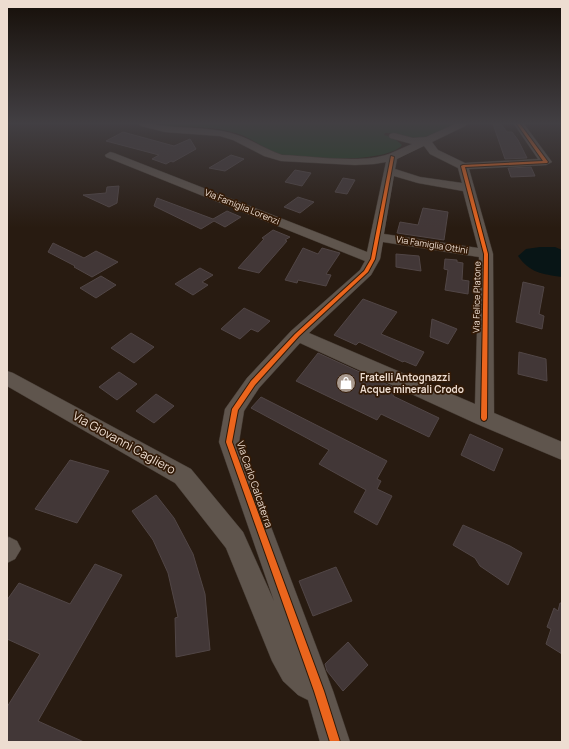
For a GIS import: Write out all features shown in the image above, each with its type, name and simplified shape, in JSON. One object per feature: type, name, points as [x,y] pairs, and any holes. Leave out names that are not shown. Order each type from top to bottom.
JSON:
[{"type":"street","name":"Via Famiglia Lorenzi","points":[[120,159],[373,259]]},
{"type":"street","points":[[299,159],[355,162],[383,159]]},
{"type":"street","name":"Via Carlo Calcaterra","points":[[335,742],[319,691],[230,442],[235,409],[254,383],[297,335],[366,272],[373,259],[378,237],[392,159]]},
{"type":"street","points":[[448,159],[463,166],[546,162],[544,159]]},
{"type":"street","points":[[355,162],[374,167],[388,174],[469,188]]},
{"type":"street","name":"Via Felice Platone","points":[[463,166],[486,254],[484,418]]},
{"type":"street","name":"Via Famiglia Ottini","points":[[378,237],[486,254]]},
{"type":"street","points":[[297,335],[562,451]]},
{"type":"street","name":"Via Giovanni Cagliero","points":[[11,380],[183,476],[235,540],[282,650],[293,671],[319,691]]},
{"type":"shaded area","points":[[555,247],[562,250],[562,277],[537,272],[527,266],[518,256],[526,249]]},
{"type":"building","points":[[152,159],[178,159],[166,164]]},
{"type":"building","points":[[224,159],[244,159],[225,171],[209,168]]},
{"type":"building","points":[[531,167],[535,176],[511,177],[508,168]]},
{"type":"building","points":[[295,170],[311,173],[302,186],[285,182]]},
{"type":"building","points":[[343,178],[355,180],[347,194],[335,192]]},
{"type":"building","points":[[119,186],[117,203],[109,207],[83,195],[106,193],[107,187]]},
{"type":"building","points":[[298,197],[314,202],[300,213],[284,207]]},
{"type":"building","points":[[157,198],[213,219],[227,211],[241,217],[225,227],[214,221],[201,229],[154,206]]},
{"type":"building","points":[[423,208],[448,212],[444,240],[397,233],[400,222],[418,225]]},
{"type":"building","points":[[273,230],[290,237],[285,240],[287,241],[259,273],[238,268],[264,239],[262,238]]},
{"type":"building","points":[[53,243],[84,258],[96,251],[118,262],[92,277],[48,252]]},
{"type":"building","points":[[303,248],[318,254],[322,248],[340,253],[326,274],[331,275],[326,286],[298,280],[297,283],[285,280]]},
{"type":"building","points":[[396,254],[419,256],[421,271],[396,267]]},
{"type":"building","points":[[445,259],[457,260],[457,262],[463,263],[462,280],[469,281],[468,294],[445,290],[448,270],[444,269]]},
{"type":"building","points":[[200,268],[213,275],[202,282],[208,285],[193,295],[175,284]]},
{"type":"building","points":[[101,276],[116,285],[96,298],[80,288]]},
{"type":"building","points":[[523,282],[544,287],[539,314],[544,316],[542,329],[516,322]]},
{"type":"building","points":[[363,299],[397,312],[381,334],[424,352],[416,366],[404,361],[403,362],[359,342],[356,345],[334,335]]},
{"type":"building","points":[[244,308],[270,321],[258,332],[251,329],[240,339],[221,329]]},
{"type":"building","points":[[432,319],[457,329],[448,344],[430,337]]},
{"type":"building","points":[[131,333],[154,347],[134,363],[111,348]]},
{"type":"building","points":[[519,352],[546,359],[547,381],[518,374]]},
{"type":"building","points":[[318,353],[397,389],[393,396],[439,418],[429,437],[381,414],[377,420],[296,381]]},
{"type":"building","points":[[119,372],[137,384],[117,400],[99,387]]},
{"type":"building","points":[[156,394],[174,406],[154,423],[136,411]]},
{"type":"building","points":[[261,397],[387,461],[377,479],[381,481],[377,489],[392,496],[377,525],[354,512],[366,490],[319,464],[329,450],[251,408]]},
{"type":"building","points":[[470,434],[503,449],[494,471],[461,455]]},
{"type":"building","points":[[70,460],[109,471],[77,523],[35,509]]},
{"type":"building","points":[[156,495],[174,518],[193,554],[205,594],[210,650],[176,657],[175,618],[178,617],[168,573],[153,540],[132,511]]},
{"type":"building","points":[[463,525],[522,553],[508,585],[480,566],[475,558],[453,545]]},
{"type":"building","points":[[95,564],[122,575],[38,721],[84,742],[7,742],[7,707],[40,654],[7,639],[7,600],[19,583],[70,604]]},
{"type":"building","points":[[336,567],[352,601],[313,616],[299,581]]},
{"type":"building","points":[[560,603],[562,603],[562,654],[546,644],[551,629],[547,627],[554,608],[558,611]]},
{"type":"building","points":[[348,642],[368,665],[343,691],[327,671],[325,664]]},
{"type":"cycle path","points":[[335,742],[319,691],[229,442],[235,409],[253,383],[297,335],[366,272],[373,259],[392,159]]},
{"type":"cycle path","points":[[484,418],[486,254],[463,166],[546,162],[544,159]]},
{"type":"place","name":"Fratelli Antognazzi Acque minerali Crodo","points":[[346,383]]}]
